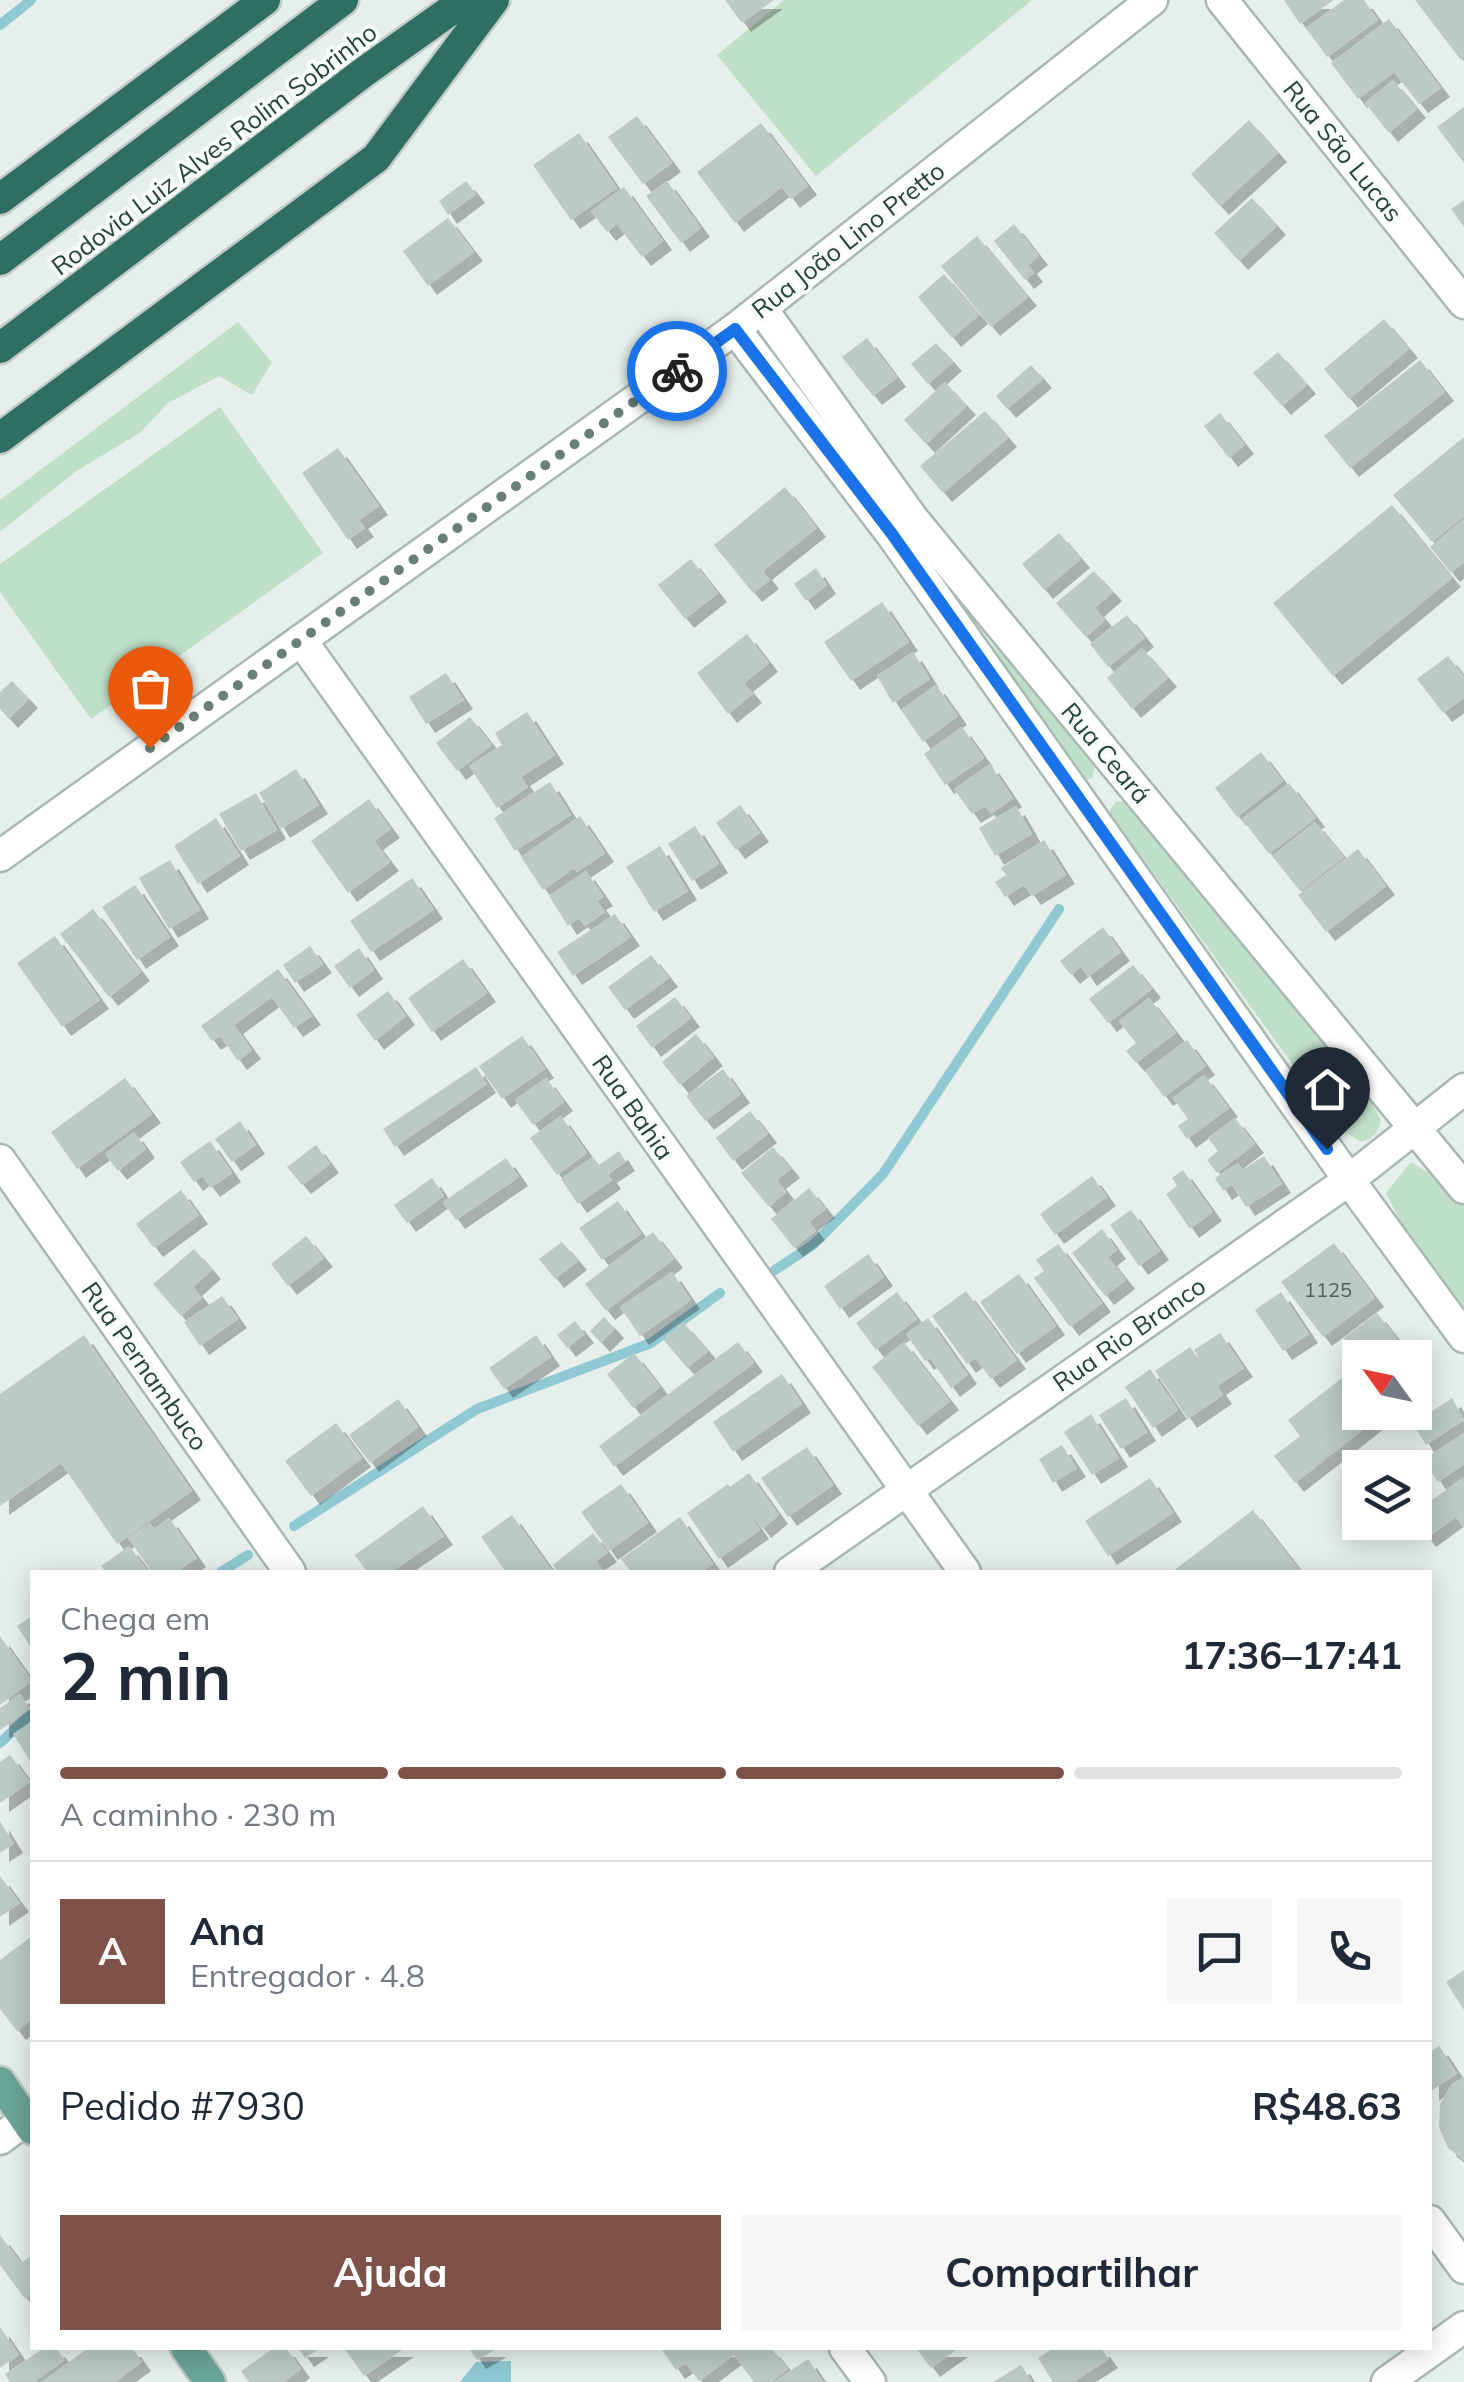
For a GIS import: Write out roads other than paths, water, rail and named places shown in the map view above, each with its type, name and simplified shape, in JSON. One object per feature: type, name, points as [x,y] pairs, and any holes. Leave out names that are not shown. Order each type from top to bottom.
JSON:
[{"type":"highway","points":[[0,199],[265,0]]},
{"type":"highway","name":"Rodovia Luiz Alves Rolim Sobrinho","points":[[0,260],[343,0]]},
{"type":"highway","name":"Rodovia Luiz Alves Rolim Sobrinho","points":[[0,348],[465,0]]},
{"type":"highway","points":[[0,438],[376,158],[494,0]]},
{"type":"main road","points":[[0,2082],[30,2122]]},
{"type":"main road","points":[[187,2350],[210,2382]]},
{"type":"street","name":"Rua João Lino Pretto","points":[[0,856],[735,329],[1152,0]]},
{"type":"street","name":"Rua São Lucas","points":[[1222,0],[1464,303]]},
{"type":"street","name":"Rua Ceará","points":[[762,308],[903,527],[1464,1188]]},
{"type":"street","points":[[735,329],[903,527],[1348,1180],[1464,1337]]},
{"type":"street","name":"Rua Bahia","points":[[301,640],[964,1570]]},
{"type":"street","name":"Rua Rio Branco","points":[[793,1570],[1348,1180],[1464,1089]]},
{"type":"street","name":"Rua Pernambuco","points":[[0,1160],[289,1570]]},
{"type":"street","points":[[0,2139],[30,2122]]},
{"type":"street","points":[[1432,2224],[1464,2268]]},
{"type":"street","points":[[1432,2350],[1464,2327]]},
{"type":"street","points":[[846,2350],[870,2382]]},
{"type":"street","points":[[1387,2382],[1432,2350]]},
{"type":"water","points":[[511,2361],[511,2382],[460,2382],[476,2362]]},
{"type":"waterway","points":[[0,25],[31,0]]},
{"type":"waterway","points":[[775,1270],[813,1245],[883,1174],[1059,909]]},
{"type":"waterway","points":[[294,1526],[477,1409],[651,1343],[720,1293]]},
{"type":"waterway","points":[[224,1570],[248,1555]]},
{"type":"waterway","points":[[0,1743],[30,1715]]}]
